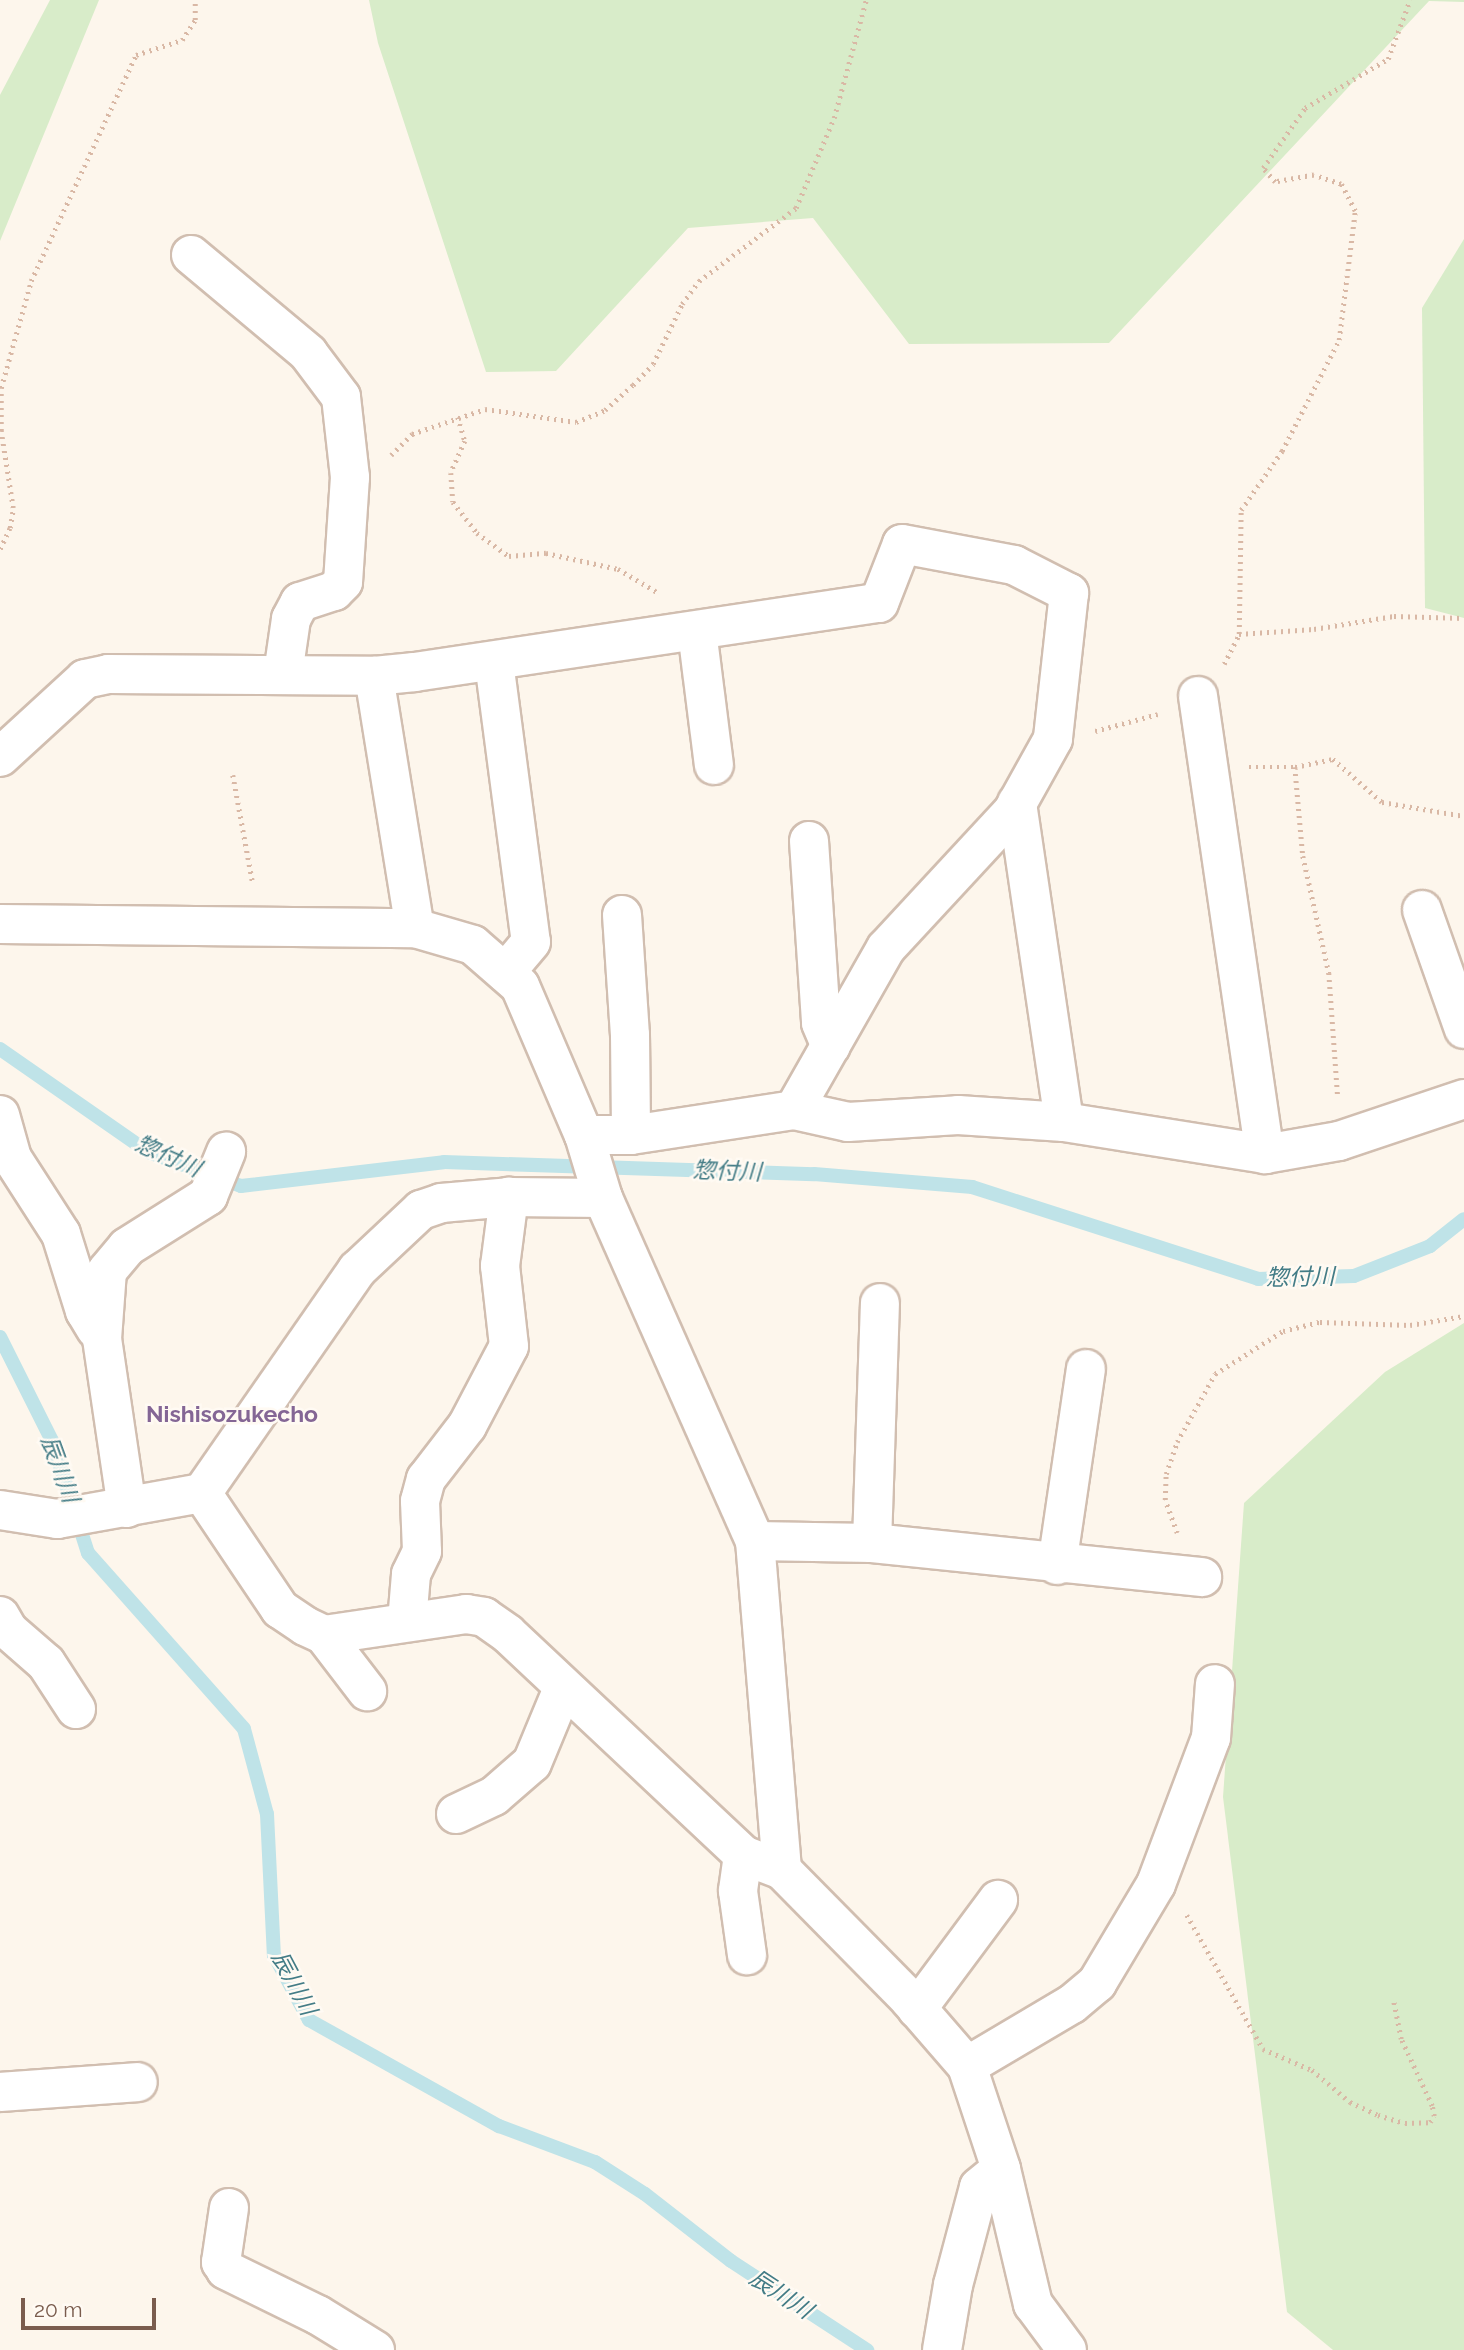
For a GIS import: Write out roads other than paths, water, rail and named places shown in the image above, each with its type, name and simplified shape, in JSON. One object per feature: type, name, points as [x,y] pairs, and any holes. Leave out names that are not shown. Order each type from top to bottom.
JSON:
[{"type":"street","points":[[191,255],[309,353],[341,397],[350,477],[343,582],[334,591],[300,602],[291,619],[283,674]]},
{"type":"street","points":[[0,758],[85,679],[120,673],[374,676],[494,662],[879,603],[902,544],[1014,565],[1069,593],[1053,739],[1017,803],[886,948],[794,1110]]},
{"type":"street","points":[[697,631],[714,765]]},
{"type":"street","points":[[494,662],[531,942],[505,973]]},
{"type":"street","points":[[374,676],[415,928]]},
{"type":"street","points":[[1198,696],[1212,770],[1265,1154]]},
{"type":"street","points":[[1017,803],[1064,1122]]},
{"type":"street","points":[[809,841],[821,1023],[831,1046]]},
{"type":"street","points":[[1422,910],[1464,1029]]},
{"type":"street","points":[[622,915],[631,1035],[631,1135]]},
{"type":"street","points":[[0,924],[415,928],[472,945],[520,986],[585,1139],[601,1192],[755,1541],[782,1870]]},
{"type":"street","points":[[585,1139],[631,1135],[794,1110],[848,1122],[958,1115],[1064,1122],[1265,1154],[1344,1139],[1464,1099]]},
{"type":"street","points":[[0,1115],[12,1158],[61,1234],[85,1311],[102,1339]]},
{"type":"street","points":[[120,1508],[102,1339],[107,1271],[127,1247],[208,1196],[226,1152]]},
{"type":"street","points":[[0,1510],[57,1519],[202,1493],[357,1270],[391,1235],[421,1210],[441,1203],[601,1192]]},
{"type":"street","points":[[407,1622],[411,1574],[422,1551],[420,1501],[426,1479],[467,1426],[509,1346],[500,1266],[509,1197]]},
{"type":"street","points":[[872,1543],[880,1303]]},
{"type":"street","points":[[1057,1565],[1086,1369]]},
{"type":"street","points":[[202,1493],[280,1609],[324,1635],[367,1691]]},
{"type":"street","points":[[755,1541],[872,1543],[1057,1565],[1191,1576]]},
{"type":"street","points":[[324,1635],[466,1614],[484,1617],[743,1855],[782,1870],[917,2009],[967,2066],[1001,2169],[1033,2304],[1067,2350]]},
{"type":"street","points":[[0,1616],[8,1630],[46,1663],[76,1709]]},
{"type":"street","points":[[967,2066],[1072,2004],[1097,1983],[1159,1874],[1211,1738],[1215,1684]]},
{"type":"street","points":[[456,1814],[494,1796],[532,1763],[564,1688]]},
{"type":"street","points":[[743,1855],[738,1891],[747,1955]]},
{"type":"street","points":[[917,2009],[998,1900]]},
{"type":"street","points":[[0,2092],[138,2082]]},
{"type":"street","points":[[942,2348],[953,2285],[979,2187],[1001,2169]]},
{"type":"street","points":[[229,2208],[221,2262],[226,2270],[318,2315],[375,2350]]},
{"type":"waterway","name":"惣付川","points":[[0,1049],[148,1152],[241,1186],[444,1162],[814,1174],[972,1187],[1258,1279],[1354,1276],[1430,1246],[1464,1219]]},
{"type":"waterway","name":"辰川川","points":[[0,1337],[52,1441],[88,1553],[244,1729],[267,1814],[274,1955],[309,2020],[499,2126],[595,2162],[645,2194],[731,2261],[867,2350]]},
{"type":"district","name":"Nishisozukecho","points":[[232,1414]]}]
